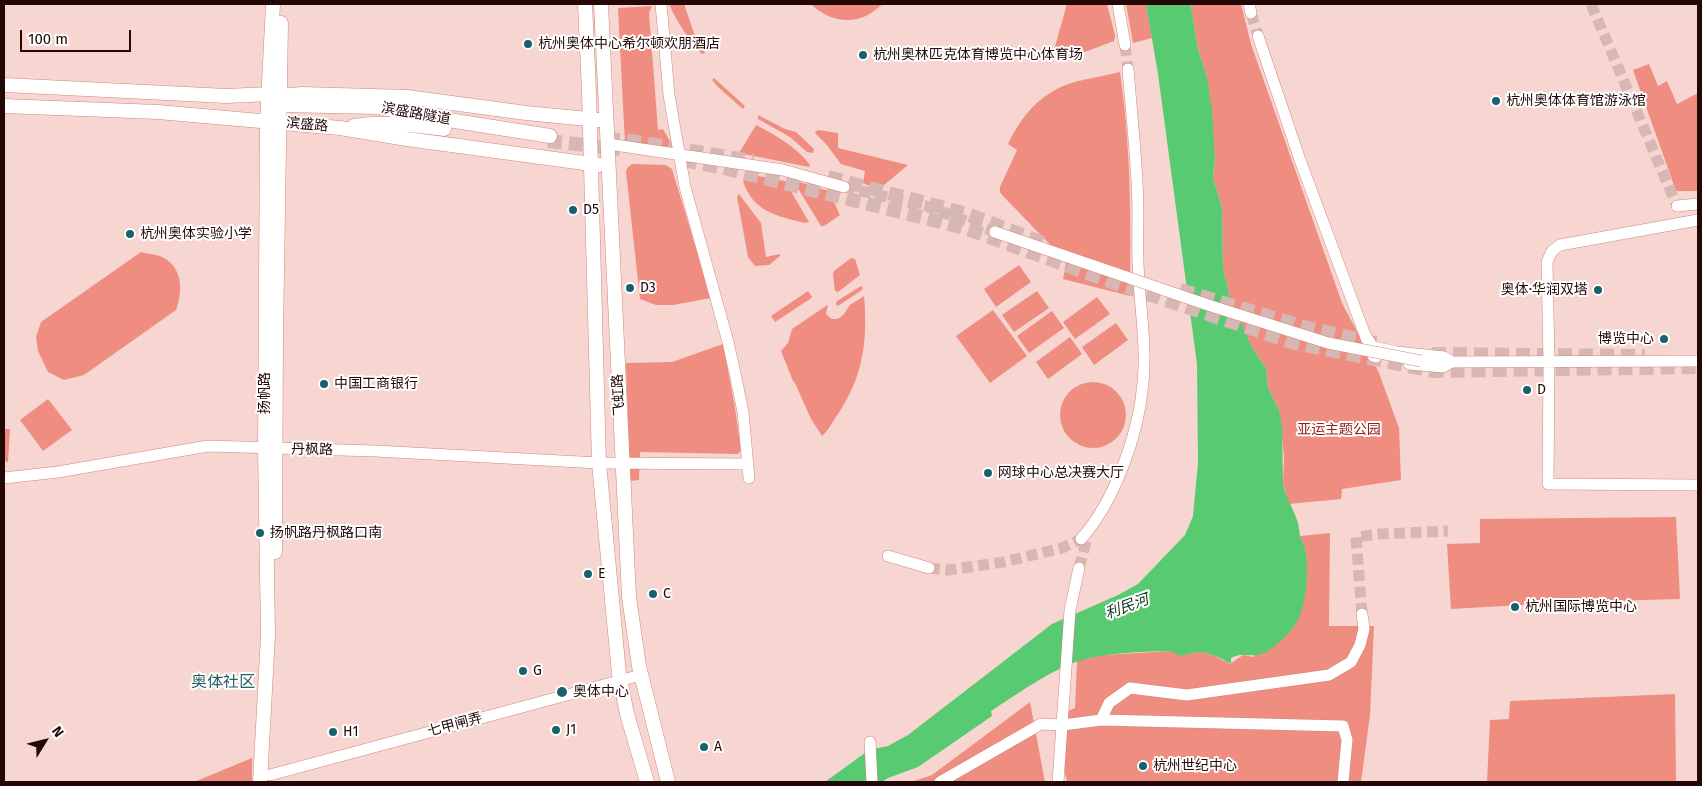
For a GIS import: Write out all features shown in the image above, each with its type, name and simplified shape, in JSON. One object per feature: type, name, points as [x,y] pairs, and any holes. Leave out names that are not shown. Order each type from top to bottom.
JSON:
[{"type":"main road","name":"扬帆路","points":[[266,780],[273,122],[276,98],[273,4]]},
{"type":"main road","points":[[276,98],[281,4]]},
{"type":"main road","name":"飞虹路","points":[[585,4],[590,118],[599,463],[611,601],[621,680],[627,714],[647,782]]},
{"type":"main road","name":"飞虹路","points":[[601,4],[630,577],[629,597],[641,675],[668,782]]},
{"type":"main road","name":"滨盛路","points":[[4,85],[276,98],[302,94],[407,97],[526,113],[590,118],[608,122]]},
{"type":"main road","name":"滨盛路隧道","points":[[276,98],[378,108],[549,138],[405,124],[372,123],[340,128]]},
{"type":"main road","name":"滨盛路","points":[[4,106],[158,112],[340,128],[608,166]]},
{"type":"street","points":[[661,4],[668,95],[686,187],[732,360],[743,412],[749,478]]},
{"type":"street","points":[[1118,4],[1125,46]]},
{"type":"street","points":[[1258,36],[1300,160],[1365,334],[1373,347],[1397,352],[1444,357],[1452,362],[1698,362]]},
{"type":"street","points":[[1086,536],[1117,483],[1139,411],[1143,383],[1144,354],[1138,259],[1137,184],[1128,69]]},
{"type":"street","points":[[608,144],[783,170],[844,187]]},
{"type":"street","points":[[1677,206],[1698,204]]},
{"type":"street","points":[[1698,220],[1560,245],[1552,251],[1547,262],[1549,363],[1548,484],[1698,485]]},
{"type":"street","points":[[996,232],[1328,344],[1421,361]]},
{"type":"street","name":"丹枫路","points":[[4,478],[58,472],[208,446],[375,451],[599,463],[748,464]]},
{"type":"street","points":[[888,556],[929,568]]},
{"type":"street","points":[[1058,782],[1070,610],[1079,568]]},
{"type":"street","points":[[1101,720],[1109,703],[1130,688],[1187,695],[1329,675],[1351,662],[1360,645],[1364,629],[1362,614]]},
{"type":"street","name":"七甲闸弄","points":[[266,780],[641,675]]},
{"type":"street","points":[[940,782],[1041,724],[1063,725],[1101,720],[1343,726],[1347,740],[1343,782]]},
{"type":"street","points":[[870,742],[872,782]]},
{"type":"green space","points":[[669,4],[684,4],[694,33],[705,53],[702,54],[679,24]]},
{"type":"green space","points":[[811,4],[883,4],[866,16],[858,19],[844,20],[829,16]]},
{"type":"green space","points":[[1067,4],[1107,4],[1115,35],[1114,41],[1061,61],[1054,50]]},
{"type":"green space","points":[[1126,4],[1146,4],[1152,38],[1133,43]]},
{"type":"green space","name":"亚运主题公园","points":[[1191,4],[1241,4],[1251,44],[1342,303],[1379,373],[1399,428],[1401,480],[1342,489],[1341,499],[1289,504],[1283,484],[1284,457],[1279,410],[1268,388],[1266,368],[1253,349],[1231,302],[1223,268],[1222,209],[1213,177],[1215,159],[1207,77],[1198,49]]},
{"type":"green space","points":[[652,6],[649,13],[658,130],[663,129],[671,143],[666,150],[625,144],[618,8]]},
{"type":"green space","points":[[1649,64],[1658,86],[1667,81],[1677,104],[1698,93],[1698,191],[1676,191],[1633,70]]},
{"type":"green space","points":[[1120,72],[1130,184],[1130,296],[1063,279],[1066,264],[1063,258],[1000,192],[1000,187],[1017,150],[1008,144],[1018,126],[1037,103],[1063,86]]},
{"type":"green space","points":[[714,78],[745,106],[743,109],[719,88],[712,80]]},
{"type":"green space","points":[[758,115],[785,129],[796,132],[814,149],[813,153],[807,152],[790,137],[758,119]]},
{"type":"green space","points":[[756,125],[792,147],[810,165],[809,167],[739,153]]},
{"type":"green space","points":[[819,130],[838,133],[838,148],[908,165],[878,190],[863,183],[865,171],[841,164],[815,133]]},
{"type":"green space","points":[[632,164],[666,165],[672,169],[711,298],[673,305],[656,305],[640,299],[626,172],[627,168]]},
{"type":"green space","points":[[748,174],[785,181],[809,222],[805,223],[785,218],[760,206],[753,200],[743,181]]},
{"type":"green space","points":[[799,182],[829,191],[840,215],[824,226],[821,226],[797,187]]},
{"type":"green space","points":[[739,194],[761,223],[766,257],[780,254],[769,265],[755,266],[748,257],[737,197]]},
{"type":"green space","points":[[141,252],[162,257],[169,261],[178,273],[180,295],[176,310],[84,375],[64,380],[48,372],[38,351],[36,337],[41,322]]},
{"type":"green space","points":[[851,258],[855,259],[860,275],[838,292],[835,291],[834,271]]},
{"type":"green space","points":[[1019,265],[1031,282],[996,307],[984,289]]},
{"type":"green space","points":[[861,286],[862,290],[838,306],[836,304],[837,301]]},
{"type":"green space","points":[[808,291],[812,297],[810,299],[775,322],[771,316]]},
{"type":"green space","points":[[1037,291],[1049,308],[1014,332],[1002,315]]},
{"type":"green space","points":[[864,296],[864,344],[858,374],[845,402],[830,427],[822,436],[811,419],[781,351],[788,343],[792,329],[826,306],[828,305],[826,314],[832,319],[839,318],[850,305]]},
{"type":"green space","points":[[1097,297],[1110,314],[1075,339],[1063,322]]},
{"type":"green space","points":[[993,310],[1027,356],[990,383],[956,336]]},
{"type":"green space","points":[[1052,311],[1064,328],[1029,353],[1017,336]]},
{"type":"green space","points":[[1116,323],[1128,340],[1094,365],[1082,347]]},
{"type":"green space","points":[[1070,337],[1082,354],[1048,379],[1036,362]]},
{"type":"green space","points":[[723,344],[741,450],[738,454],[640,452],[639,480],[630,481],[626,363],[672,362]]},
{"type":"green space","points":[[1093,382],[1106,385],[1116,392],[1123,402],[1126,415],[1123,428],[1116,438],[1106,445],[1093,448],[1080,445],[1070,438],[1063,428],[1060,415],[1063,402],[1070,392],[1080,385]]},
{"type":"green space","points":[[48,399],[72,430],[43,451],[20,420]]},
{"type":"green space","points":[[4,429],[10,429],[8,462],[4,461]]},
{"type":"green space","points":[[1676,517],[1680,599],[1574,602],[1451,609],[1447,544],[1480,543],[1480,519]]},
{"type":"green space","name":"杭州世纪中心","points":[[1330,533],[1329,626],[1374,626],[1370,715],[1361,782],[1067,782],[1056,730],[1058,715],[1075,708],[1077,661],[1102,655],[1171,651],[1181,655],[1196,652],[1207,653],[1230,664],[1243,655],[1253,657],[1302,607],[1307,575],[1306,551],[1300,536]]},
{"type":"green space","points":[[1675,694],[1676,782],[1487,782],[1490,720],[1509,719],[1510,701]]},
{"type":"green space","points":[[1030,702],[1045,782],[911,782],[932,775]]},
{"type":"green space","points":[[252,758],[252,782],[194,782]]},
{"type":"water","name":"利民河","points":[[1146,4],[1191,4],[1198,49],[1207,77],[1212,110],[1215,159],[1213,177],[1222,209],[1223,268],[1231,301],[1253,349],[1266,368],[1268,388],[1279,410],[1282,426],[1283,485],[1298,522],[1306,551],[1306,590],[1299,618],[1286,636],[1268,651],[1258,655],[1236,656],[1231,658],[1231,664],[1207,653],[1180,656],[1171,651],[1113,654],[1079,661],[1046,676],[991,711],[992,716],[918,767],[882,782],[825,782],[869,750],[888,746],[908,735],[1052,624],[1118,595],[1138,584],[1185,535],[1193,516],[1198,463],[1197,364],[1158,74]]},
{"type":"tunnel","points":[[1591,4],[1677,206]]},
{"type":"tunnel","points":[[1251,13],[1258,36]]},
{"type":"tunnel","points":[[1125,45],[1128,69]]},
{"type":"tunnel","points":[[606,139],[631,141],[753,161]]},
{"type":"tunnel","points":[[548,141],[620,149]]},
{"type":"tunnel","points":[[683,160],[720,167],[965,228],[1112,282],[1295,343],[1433,371],[1698,367]]},
{"type":"tunnel","points":[[828,177],[967,214],[1046,244]]},
{"type":"tunnel","points":[[844,187],[926,206],[995,232]]},
{"type":"tunnel","points":[[1180,290],[1304,327],[1379,344]]},
{"type":"tunnel","points":[[1432,354],[1645,356]]},
{"type":"tunnel","points":[[1362,614],[1356,537],[1448,531]]},
{"type":"tunnel","points":[[1079,568],[1087,538]]},
{"type":"tunnel","points":[[929,568],[948,570],[1004,562],[1062,548],[1081,539]]},
{"type":"place","name":"杭州奥体中心希尔顿欢朋酒店","points":[[528,44]]},
{"type":"place","name":"杭州奥林匹克体育博览中心体育场","points":[[863,55]]},
{"type":"place","name":"杭州奥体体育馆游泳馆","points":[[1496,101]]},
{"type":"place","name":"D5","points":[[573,210]]},
{"type":"place","name":"杭州奥体实验小学","points":[[130,234]]},
{"type":"place","name":"D3","points":[[630,288]]},
{"type":"place","name":"奥体·华润双塔","points":[[1598,290]]},
{"type":"place","name":"博览中心","points":[[1664,339]]},
{"type":"place","name":"中国工商银行","points":[[324,384]]},
{"type":"place","name":"D","points":[[1527,390]]},
{"type":"place","name":"网球中心总决赛大厅","points":[[988,473]]},
{"type":"place","name":"扬帆路丹枫路口南","points":[[260,533]]},
{"type":"place","name":"E","points":[[588,574]]},
{"type":"place","name":"C","points":[[653,594]]},
{"type":"place","name":"杭州国际博览中心","points":[[1515,607]]},
{"type":"place","name":"G","points":[[523,671]]},
{"type":"place","name":"奥体中心","points":[[562,692]]},
{"type":"place","name":"J1","points":[[556,730]]},
{"type":"place","name":"H1","points":[[333,732]]},
{"type":"place","name":"A","points":[[704,747]]},
{"type":"place","name":"杭州世纪中心","points":[[1143,766]]},
{"type":"district","name":"奥体社区","points":[[223,683]]}]
